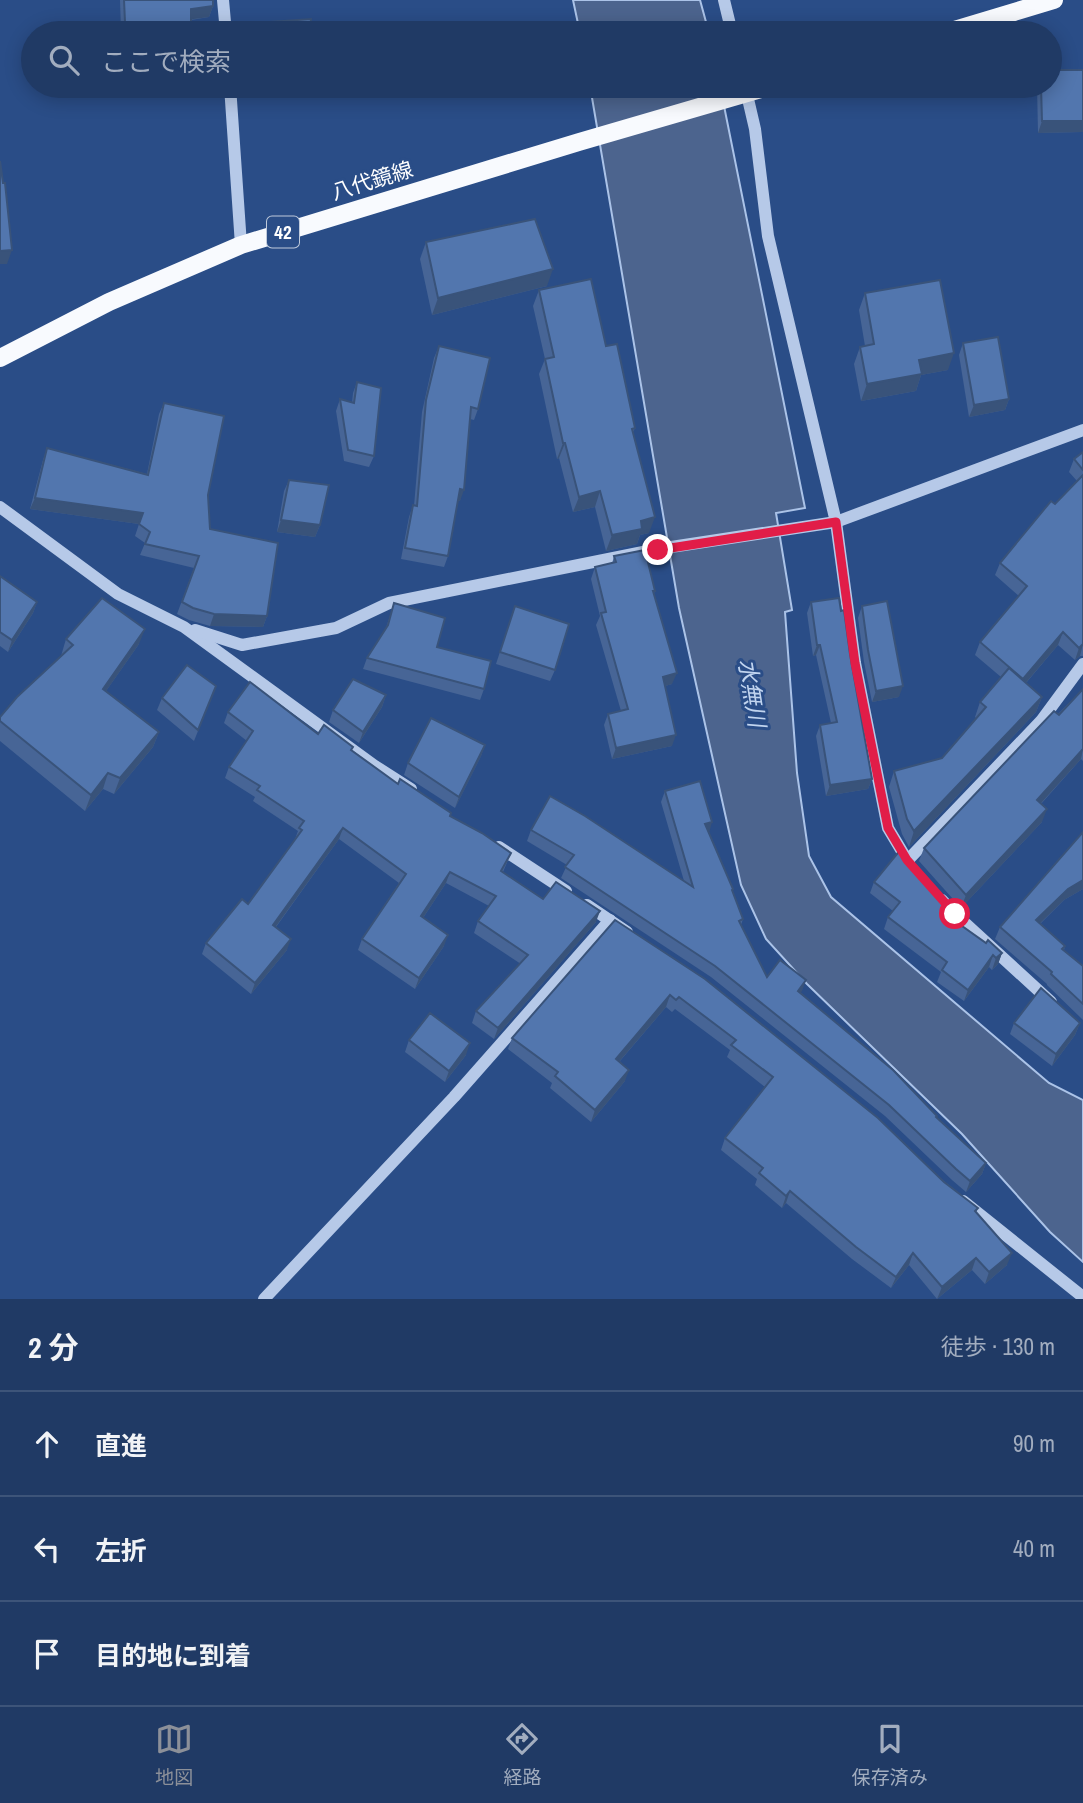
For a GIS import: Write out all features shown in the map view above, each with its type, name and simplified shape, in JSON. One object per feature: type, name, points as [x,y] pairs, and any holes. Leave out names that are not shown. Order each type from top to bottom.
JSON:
[{"type":"main road","points":[[984,21],[1054,0]]},
{"type":"main road","name":"八代鏡線","points":[[0,358],[109,302],[241,245],[723,98]]},
{"type":"street","points":[[223,0],[225,21]]},
{"type":"street","points":[[724,0],[729,21]]},
{"type":"street","points":[[231,98],[241,245]]},
{"type":"street","points":[[745,98],[755,129],[768,236],[836,522],[855,663],[888,828],[911,865],[1041,721],[1083,664]]},
{"type":"street","points":[[0,507],[118,594],[184,627],[242,645],[336,628],[389,603],[658,550],[836,522],[1083,430]]},
{"type":"street","points":[[184,627],[375,766],[420,795]]},
{"type":"street","points":[[487,839],[642,942]]},
{"type":"street","points":[[931,887],[955,914],[1065,1015]]},
{"type":"street","points":[[264,1299],[454,1097],[610,920]]},
{"type":"street","points":[[955,1194],[1083,1297]]},
{"type":"water","points":[[573,0],[700,0],[706,21],[577,21]]},
{"type":"water","name":"水無川","points":[[592,98],[722,98],[805,508],[776,513],[792,610],[785,612],[797,773],[809,856],[831,897],[1049,1083],[1083,1100],[1083,1262],[1050,1232],[962,1134],[807,984],[766,939],[741,885],[679,608]]},
{"type":"building","points":[[124,0],[213,0],[213,6],[191,9],[191,21],[125,21]]},
{"type":"building","points":[[1062,70],[1083,70],[1083,121],[1042,121],[1041,98],[1062,98]]},
{"type":"building","points":[[0,161],[12,250],[0,251]]},
{"type":"building","points":[[535,219],[553,269],[438,298],[426,242]]},
{"type":"building","points":[[591,279],[606,346],[617,344],[635,428],[632,429],[655,517],[641,521],[642,529],[612,535],[600,491],[579,497],[563,443],[545,359],[554,357],[539,290]]},
{"type":"building","points":[[940,280],[954,353],[919,360],[922,374],[867,384],[860,347],[874,344],[865,293]]},
{"type":"building","points":[[998,337],[1009,399],[974,405],[963,343]]},
{"type":"building","points":[[439,346],[490,358],[478,409],[471,407],[464,490],[460,489],[448,556],[405,548],[413,505],[417,506],[426,400]]},
{"type":"building","points":[[357,382],[381,388],[374,456],[348,450],[340,399],[354,403]]},
{"type":"building","points":[[164,403],[224,416],[208,495],[210,529],[278,543],[267,616],[214,614],[182,602],[199,556],[145,544],[150,532],[139,524],[143,513],[35,498],[47,448],[148,475]]},
{"type":"building","points":[[1083,452],[1083,470],[1074,459]]},
{"type":"building","points":[[1083,475],[1083,644],[1079,648],[1063,632],[1023,679],[980,642],[1027,586],[1000,563],[1051,501],[1055,504]]},
{"type":"building","points":[[289,480],[329,485],[320,525],[281,520]]},
{"type":"building","points":[[645,550],[653,591],[677,673],[663,677],[676,735],[616,748],[608,714],[628,709],[601,613],[606,612],[595,567],[616,562],[614,556]]},
{"type":"building","points":[[0,576],[37,602],[12,640],[0,632]]},
{"type":"building","points":[[102,598],[145,629],[103,689],[159,732],[120,778],[108,773],[91,795],[0,721],[0,717],[17,697],[73,645],[66,639]]},
{"type":"building","points":[[839,598],[841,611],[844,610],[872,779],[830,785],[820,725],[837,722],[820,645],[817,645],[811,602]]},
{"type":"building","points":[[887,601],[903,686],[876,691],[862,606]]},
{"type":"building","points":[[394,603],[445,618],[437,647],[491,661],[484,689],[367,658],[388,625]]},
{"type":"building","points":[[515,606],[569,624],[555,670],[500,652]]},
{"type":"building","points":[[187,665],[216,686],[198,730],[162,698]]},
{"type":"building","points":[[1009,668],[1042,697],[914,831],[907,819],[894,771],[942,758],[986,707],[980,702]]},
{"type":"building","points":[[353,679],[386,695],[363,732],[333,710]]},
{"type":"building","points":[[250,682],[318,734],[324,725],[353,747],[351,750],[398,784],[400,779],[451,813],[450,816],[511,853],[501,871],[543,899],[556,882],[600,911],[498,1028],[476,1011],[528,955],[478,921],[496,896],[450,872],[421,916],[448,935],[419,978],[362,939],[406,874],[343,828],[273,925],[291,939],[255,983],[206,943],[242,899],[248,904],[302,830],[299,828],[304,821],[257,790],[260,786],[229,767],[253,731],[228,712]]},
{"type":"building","points":[[1083,689],[1083,749],[1037,800],[1047,809],[966,895],[924,848],[1054,711],[1059,715]]},
{"type":"building","points":[[431,718],[485,745],[459,797],[408,763]]},
{"type":"building","points":[[700,781],[712,822],[705,824],[733,889],[743,919],[739,921],[767,977],[780,960],[806,980],[798,991],[893,1070],[936,1117],[986,1163],[970,1181],[889,1105],[715,966],[565,867],[574,855],[531,830],[550,796],[693,887],[665,791]]},
{"type":"building","points":[[1083,832],[1083,880],[1068,889],[1036,920],[1065,946],[1062,949],[1083,966],[1083,1004],[1051,974],[1052,972],[1000,927]]},
{"type":"building","points":[[901,849],[953,909],[948,916],[986,943],[988,940],[1002,953],[996,958],[993,955],[968,990],[942,970],[947,962],[888,917],[900,902],[874,882]]},
{"type":"building","points":[[615,920],[705,979],[878,1118],[944,1182],[978,1208],[975,1211],[1012,1253],[989,1272],[976,1258],[942,1287],[913,1253],[896,1277],[790,1191],[786,1196],[759,1173],[763,1168],[725,1138],[773,1077],[731,1045],[736,1040],[679,997],[676,1000],[670,995],[616,1059],[629,1070],[595,1110],[555,1076],[558,1072],[512,1038]]},
{"type":"building","points":[[1041,988],[1080,1023],[1056,1054],[1014,1023]]},
{"type":"building","points":[[430,1013],[470,1043],[449,1071],[409,1040]]},
{"type":"route","points":[[658,550],[836,522],[855,663],[888,828],[907,860],[955,914]]}]
